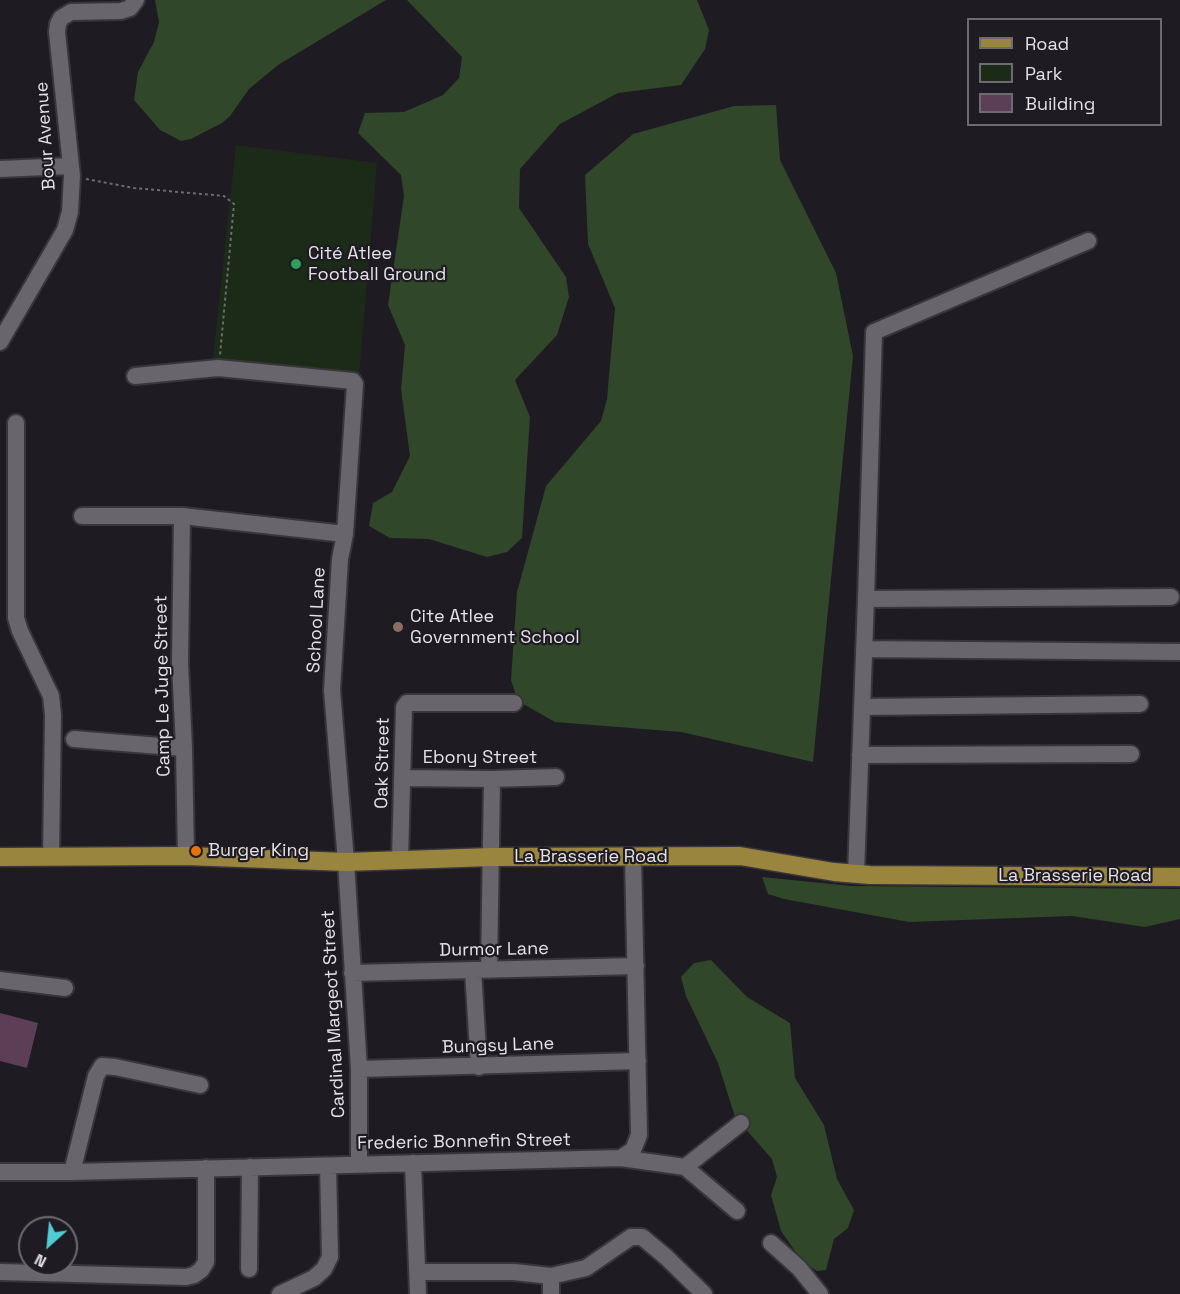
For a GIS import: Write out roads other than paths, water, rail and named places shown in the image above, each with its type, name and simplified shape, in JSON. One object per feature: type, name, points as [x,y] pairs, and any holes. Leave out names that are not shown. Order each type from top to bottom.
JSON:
[{"type":"main road","name":"La Brasserie Road","points":[[0,857],[186,856],[346,862],[491,857],[740,856],[856,874],[1180,877]]},
{"type":"street","name":"Bour Avenue","points":[[0,342],[65,230],[70,212],[71,171],[57,32],[61,18],[71,12],[121,11],[130,8],[136,0]]},
{"type":"street","points":[[0,169],[71,171]]},
{"type":"street","points":[[856,874],[874,332],[1088,241]]},
{"type":"street","name":"School Lane","points":[[135,376],[218,368],[353,381],[355,384],[332,690],[346,862]]},
{"type":"street","points":[[16,423],[16,618],[51,696],[53,715],[51,857]]},
{"type":"street","points":[[82,516],[182,516],[345,534]]},
{"type":"street","name":"Camp Le Juge Street","points":[[182,516],[180,663],[186,856]]},
{"type":"street","points":[[866,599],[1171,597]]},
{"type":"street","points":[[864,649],[1179,652]]},
{"type":"street","name":"Oak Street","points":[[400,860],[404,707],[407,703],[514,703]]},
{"type":"street","points":[[862,707],[1140,704]]},
{"type":"street","points":[[74,739],[184,748]]},
{"type":"street","points":[[860,755],[1131,754]]},
{"type":"street","name":"Ebony Street","points":[[403,778],[556,777]]},
{"type":"street","points":[[479,1067],[481,970],[491,857],[492,779]]},
{"type":"street","points":[[621,1158],[633,1150],[639,1135],[633,857]]},
{"type":"street","name":"Cardinal Margeot Street","points":[[346,862],[359,1069],[359,1164]]},
{"type":"street","name":"Durmor Lane","points":[[352,973],[636,966]]},
{"type":"street","points":[[0,980],[64,988]]},
{"type":"street","name":"Bungsy Lane","points":[[359,1069],[638,1061]]},
{"type":"street","points":[[72,1172],[96,1076],[102,1066],[200,1085]]},
{"type":"street","points":[[736,1211],[685,1167],[741,1123]]},
{"type":"street","name":"Frederic Bonnefin Street","points":[[0,1172],[621,1158],[685,1167]]},
{"type":"street","points":[[413,1163],[419,1272],[418,1294]]},
{"type":"street","points":[[280,1294],[314,1278],[324,1269],[330,1257],[328,1166]]},
{"type":"street","points":[[249,1269],[250,1167]]},
{"type":"street","points":[[0,1272],[194,1275],[206,1262],[206,1168]]},
{"type":"street","points":[[419,1272],[514,1272],[551,1276],[586,1268],[631,1237],[642,1237],[652,1243],[701,1293]]},
{"type":"street","points":[[771,1243],[799,1268],[814,1291]]},
{"type":"street","points":[[551,1276],[551,1294]]},
{"type":"place","name":"Cité Atlee Football Ground","points":[[296,264]]},
{"type":"place","name":"Cite Atlee Government School","points":[[398,627]]},
{"type":"place","name":"Burger King","points":[[196,851]]}]
